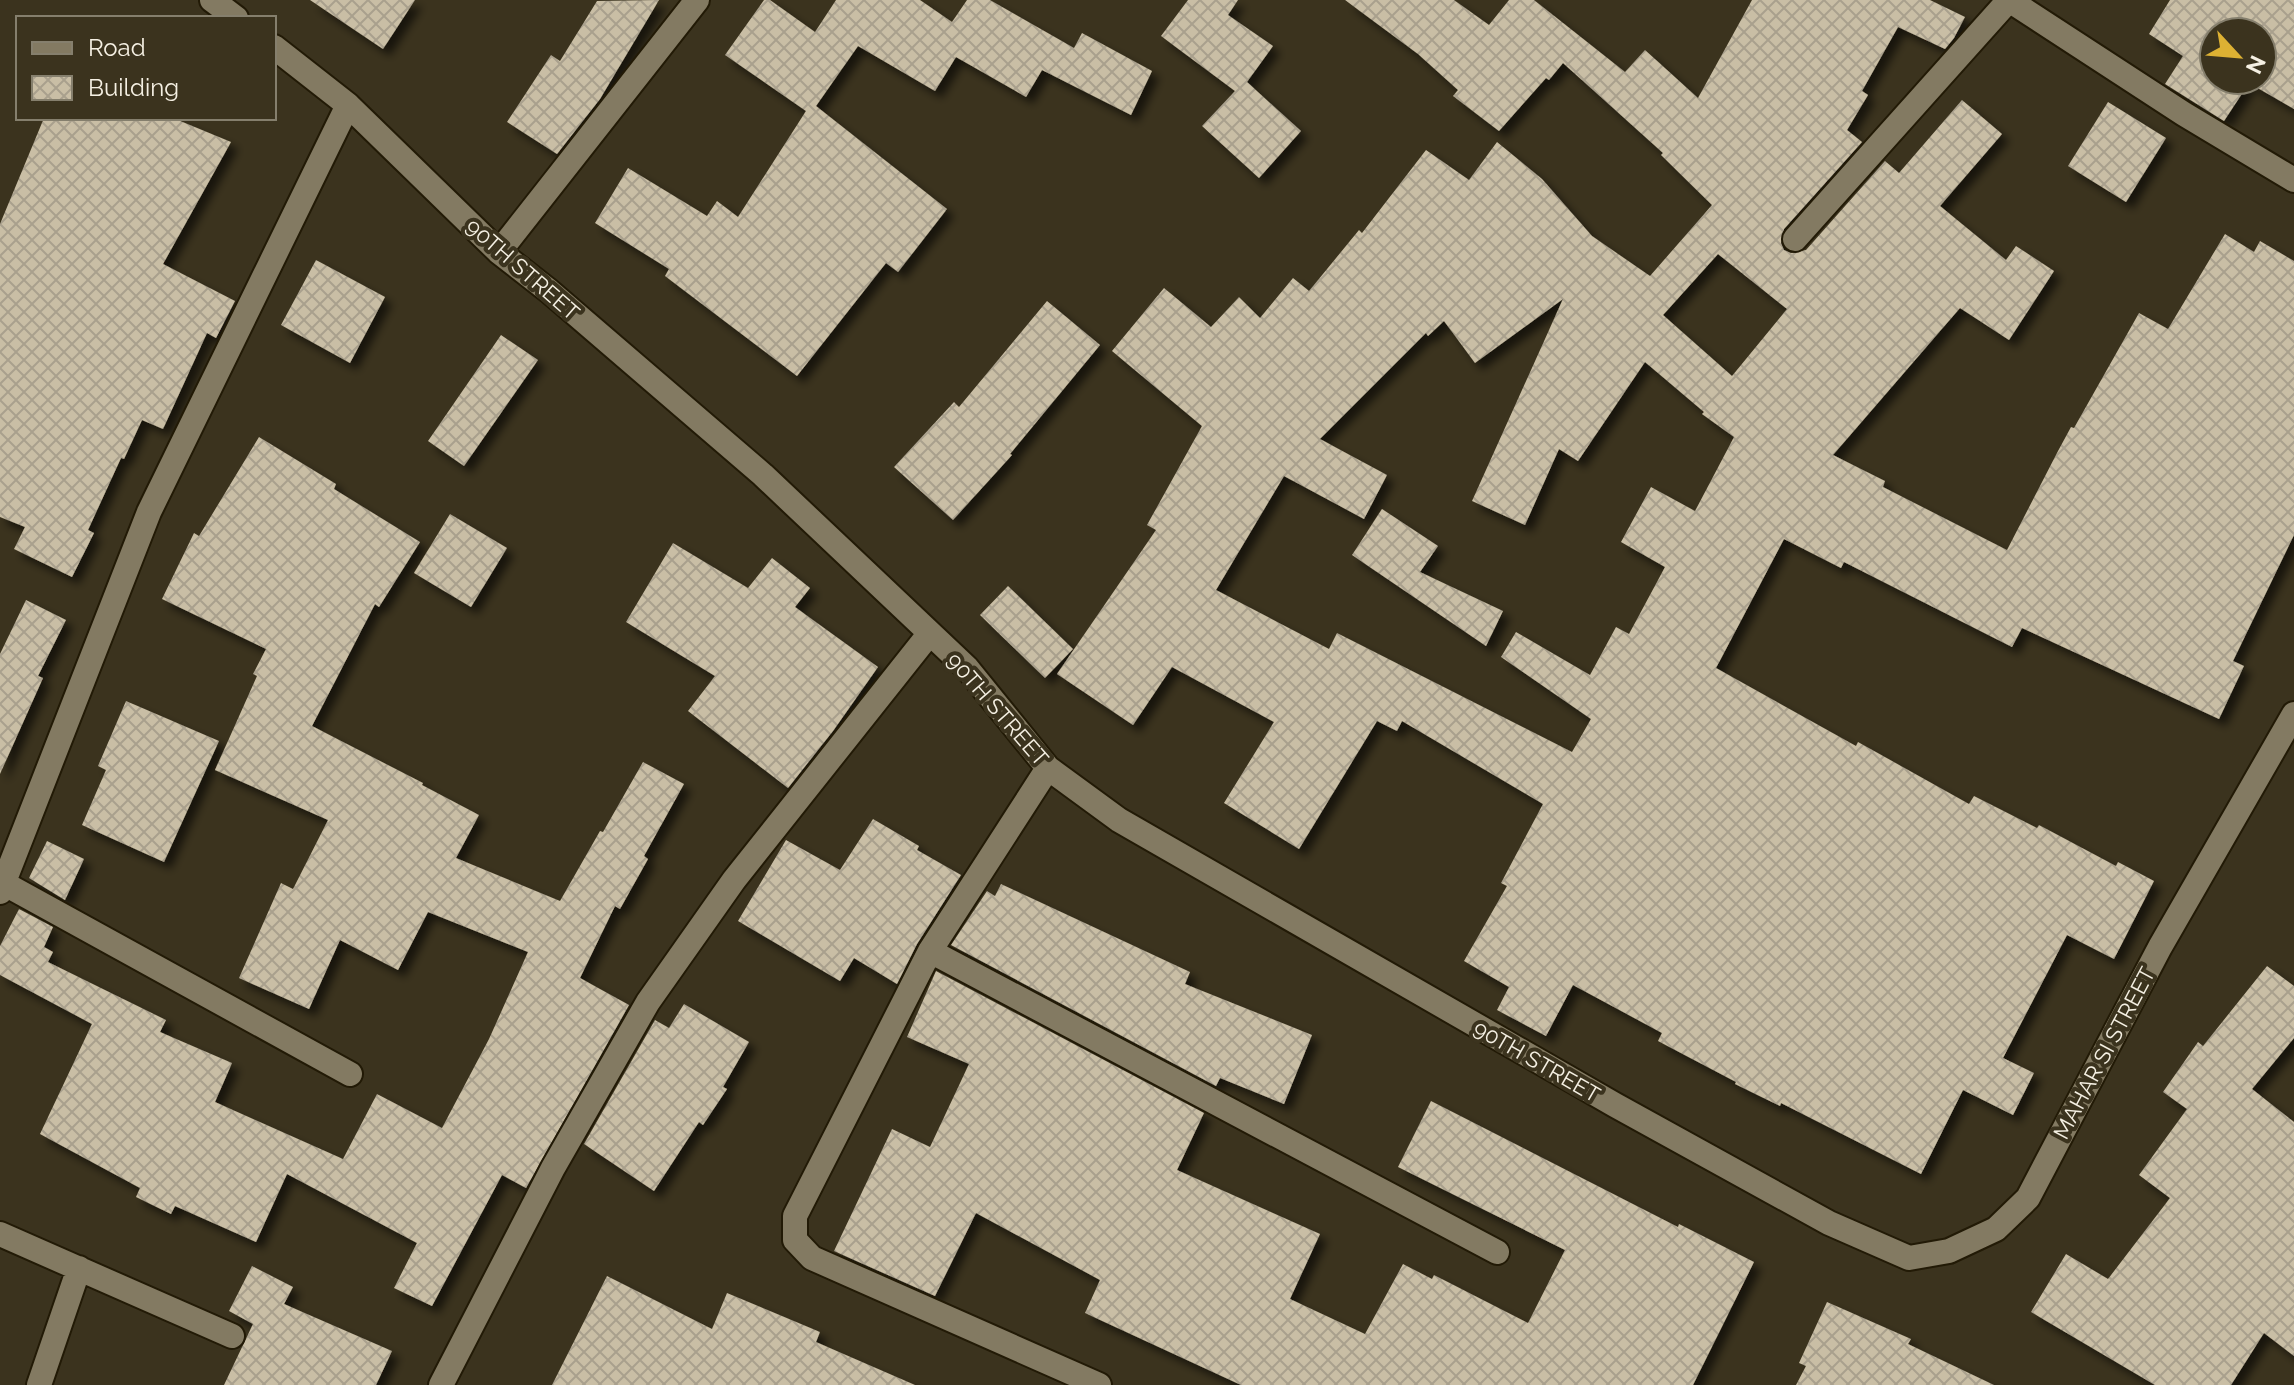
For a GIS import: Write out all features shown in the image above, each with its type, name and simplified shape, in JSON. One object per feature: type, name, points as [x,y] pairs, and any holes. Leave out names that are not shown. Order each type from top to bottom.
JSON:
[{"type":"street","points":[[212,0],[233,16]]},
{"type":"street","points":[[499,252],[697,0]]},
{"type":"street","points":[[1795,239],[2009,0],[2184,114],[2294,180]]},
{"type":"street","name":"90TH STREET","points":[[276,49],[348,105],[499,252],[549,291],[763,475],[967,668],[1048,768],[1119,820],[1602,1098],[1829,1223]]},
{"type":"street","points":[[348,105],[149,512],[2,888],[350,1074]]},
{"type":"street","points":[[441,1385],[553,1168],[648,1002],[734,880],[930,633]]},
{"type":"street","name":"MAHAR SI STREET","points":[[1829,1223],[1909,1258],[1949,1251],[1996,1229],[2028,1198],[2160,947],[2294,714]]},
{"type":"street","points":[[1048,768],[930,951],[795,1216],[795,1240],[812,1258],[1099,1385]]},
{"type":"street","points":[[930,951],[1497,1252]]},
{"type":"street","points":[[0,1234],[232,1336]]},
{"type":"street","points":[[39,1385],[79,1268]]},
{"type":"building","points":[[310,0],[415,0],[383,49]]},
{"type":"building","points":[[659,0],[600,99],[557,154],[507,122],[551,55],[560,61],[597,1]]},
{"type":"building","points":[[764,0],[770,0],[815,32],[836,0],[920,0],[952,22],[967,0],[990,0],[1074,48],[1082,33],[1152,71],[1131,115],[1042,70],[1026,97],[956,57],[935,91],[858,46],[816,106],[947,209],[898,272],[886,263],[797,376],[665,276],[669,269],[595,223],[628,168],[707,216],[717,201],[738,217],[806,111],[725,55]]},
{"type":"building","points":[[1188,0],[1238,0],[1228,15],[1273,46],[1247,82],[1301,131],[1259,178],[1202,126],[1235,91],[1161,36]]},
{"type":"building","points":[[1345,0],[1454,0],[1489,25],[1509,0],[1534,0],[1625,72],[1645,50],[1698,98],[1752,0],[1930,0],[1965,17],[1945,49],[1898,27],[1862,91],[1868,95],[1847,130],[1862,142],[1784,229],[1781,243],[1784,250],[1791,253],[1806,250],[1885,161],[1899,173],[1962,100],[2002,134],[1940,206],[2006,260],[2016,246],[2054,271],[2009,340],[1960,308],[1833,455],[1885,481],[1883,487],[2007,550],[2071,427],[2074,428],[2139,313],[2168,329],[2225,234],[2254,252],[2260,241],[2294,261],[2294,535],[2233,661],[2244,666],[2219,719],[2022,628],[2012,647],[1844,562],[1841,568],[1784,539],[1716,668],[1856,746],[1858,742],[1969,804],[1974,796],[2037,828],[2039,825],[2116,866],[2118,862],[2154,881],[2114,959],[2067,935],[2003,1058],[2034,1073],[2013,1115],[1963,1090],[1921,1174],[1781,1103],[1780,1106],[1735,1084],[1658,1041],[1662,1033],[1573,985],[1546,1036],[1497,1010],[1509,987],[1464,961],[1507,886],[1501,883],[1543,804],[1402,721],[1397,731],[1377,721],[1299,849],[1224,803],[1274,722],[1172,667],[1133,725],[1057,674],[1156,530],[1147,525],[1202,426],[1112,351],[1164,288],[1211,327],[1239,297],[1260,318],[1293,278],[1309,291],[1359,230],[1362,233],[1426,150],[1469,180],[1497,142],[1542,179],[1592,236],[1650,276],[1712,205],[1661,155],[1663,153],[1563,63],[1499,131],[1453,96],[1458,90],[1418,54]],"holes":[[[1718,254],[1787,309],[1732,376],[1663,315]],[[1563,299],[1472,501],[1525,525],[1559,449],[1578,461],[1645,362],[1704,412],[1702,414],[1734,437],[1695,511],[1651,487],[1621,542],[1665,567],[1629,634],[1616,627],[1590,675],[1516,632],[1501,657],[1591,719],[1572,752],[1337,633],[1329,649],[1216,590],[1284,476],[1364,519],[1387,475],[1320,439],[1426,333],[1428,336],[1444,321],[1475,363]]]},
{"type":"building","points":[[2170,0],[2294,0],[2294,109],[2272,96],[2278,96],[2278,16],[2198,16],[2198,96],[2240,96],[2224,121],[2165,84],[2183,56],[2149,34]]},
{"type":"building","points":[[2108,102],[2166,138],[2126,202],[2068,166]]},
{"type":"building","points":[[43,120],[178,120],[231,142],[163,264],[235,301],[216,338],[207,333],[163,429],[142,420],[88,530],[94,533],[72,577],[14,549],[25,527],[0,517],[0,224]]},
{"type":"building","points":[[316,260],[385,297],[350,363],[281,325]]},
{"type":"building","points":[[1047,301],[1100,345],[1012,455],[953,520],[894,467],[954,402],[959,407]]},
{"type":"building","points":[[501,335],[538,360],[464,466],[428,441]]},
{"type":"building","points":[[259,437],[336,484],[334,489],[420,542],[379,607],[375,604],[312,726],[479,815],[456,858],[560,901],[643,762],[684,784],[644,856],[648,859],[620,909],[615,906],[580,978],[629,1005],[526,1188],[502,1175],[432,1306],[394,1288],[417,1243],[287,1174],[256,1242],[175,1206],[171,1214],[136,1197],[140,1188],[40,1134],[92,1024],[0,975],[0,946],[19,909],[53,927],[44,947],[53,952],[48,962],[166,1020],[160,1032],[232,1063],[215,1102],[343,1159],[377,1094],[442,1128],[489,1039],[528,952],[428,912],[398,970],[340,940],[309,1009],[239,978],[281,883],[293,889],[328,820],[215,770],[266,649],[162,599],[194,533],[199,536]]},
{"type":"building","points":[[1382,509],[1438,546],[1420,572],[1503,611],[1486,646],[1352,555]]},
{"type":"building","points":[[450,514],[507,548],[471,607],[414,573]]},
{"type":"building","points":[[673,543],[748,588],[772,558],[810,588],[795,607],[878,667],[788,788],[688,711],[715,676],[626,622]]},
{"type":"building","points":[[1008,586],[1073,649],[1045,678],[980,615]]},
{"type":"building","points":[[26,600],[66,620],[38,676],[43,678],[0,774],[0,654]]},
{"type":"building","points":[[126,701],[219,741],[164,862],[82,825],[106,770],[98,766]]},
{"type":"building","points":[[873,819],[919,846],[917,850],[961,875],[917,944],[897,984],[854,958],[840,981],[738,921],[786,840],[840,870]]},
{"type":"building","points":[[47,841],[84,859],[65,900],[29,878]]},
{"type":"building","points":[[1001,884],[1190,972],[1185,984],[1312,1035],[1284,1104],[1220,1078],[1216,1086],[951,945],[987,891],[995,896]]},
{"type":"building","points":[[2267,966],[2294,986],[2294,1038],[2252,1089],[2294,1122],[2294,1356],[2264,1333],[2231,1385],[2155,1385],[2031,1312],[2066,1254],[2108,1279],[2170,1198],[2139,1175],[2187,1109],[2163,1092],[2198,1042],[2203,1046]]},
{"type":"building","points":[[936,971],[1204,1113],[1177,1170],[1320,1234],[1290,1299],[1365,1334],[1403,1264],[1432,1279],[1434,1275],[1528,1323],[1565,1250],[1398,1167],[1431,1101],[1678,1227],[1679,1224],[1754,1262],[1693,1385],[1241,1385],[1085,1313],[1100,1280],[976,1213],[935,1296],[834,1251],[892,1129],[930,1147],[969,1064],[907,1037]]},
{"type":"building","points":[[684,1004],[749,1042],[723,1087],[727,1089],[703,1125],[699,1122],[654,1191],[584,1144],[655,1020],[669,1028]]},
{"type":"building","points":[[252,1266],[293,1287],[284,1304],[392,1351],[376,1385],[224,1385],[253,1324],[229,1311]]},
{"type":"building","points":[[607,1276],[712,1329],[727,1293],[820,1332],[816,1342],[915,1385],[552,1385]]},
{"type":"building","points":[[1827,1302],[1911,1339],[1908,1344],[1994,1385],[1796,1385],[1806,1366],[1799,1363]]}]
